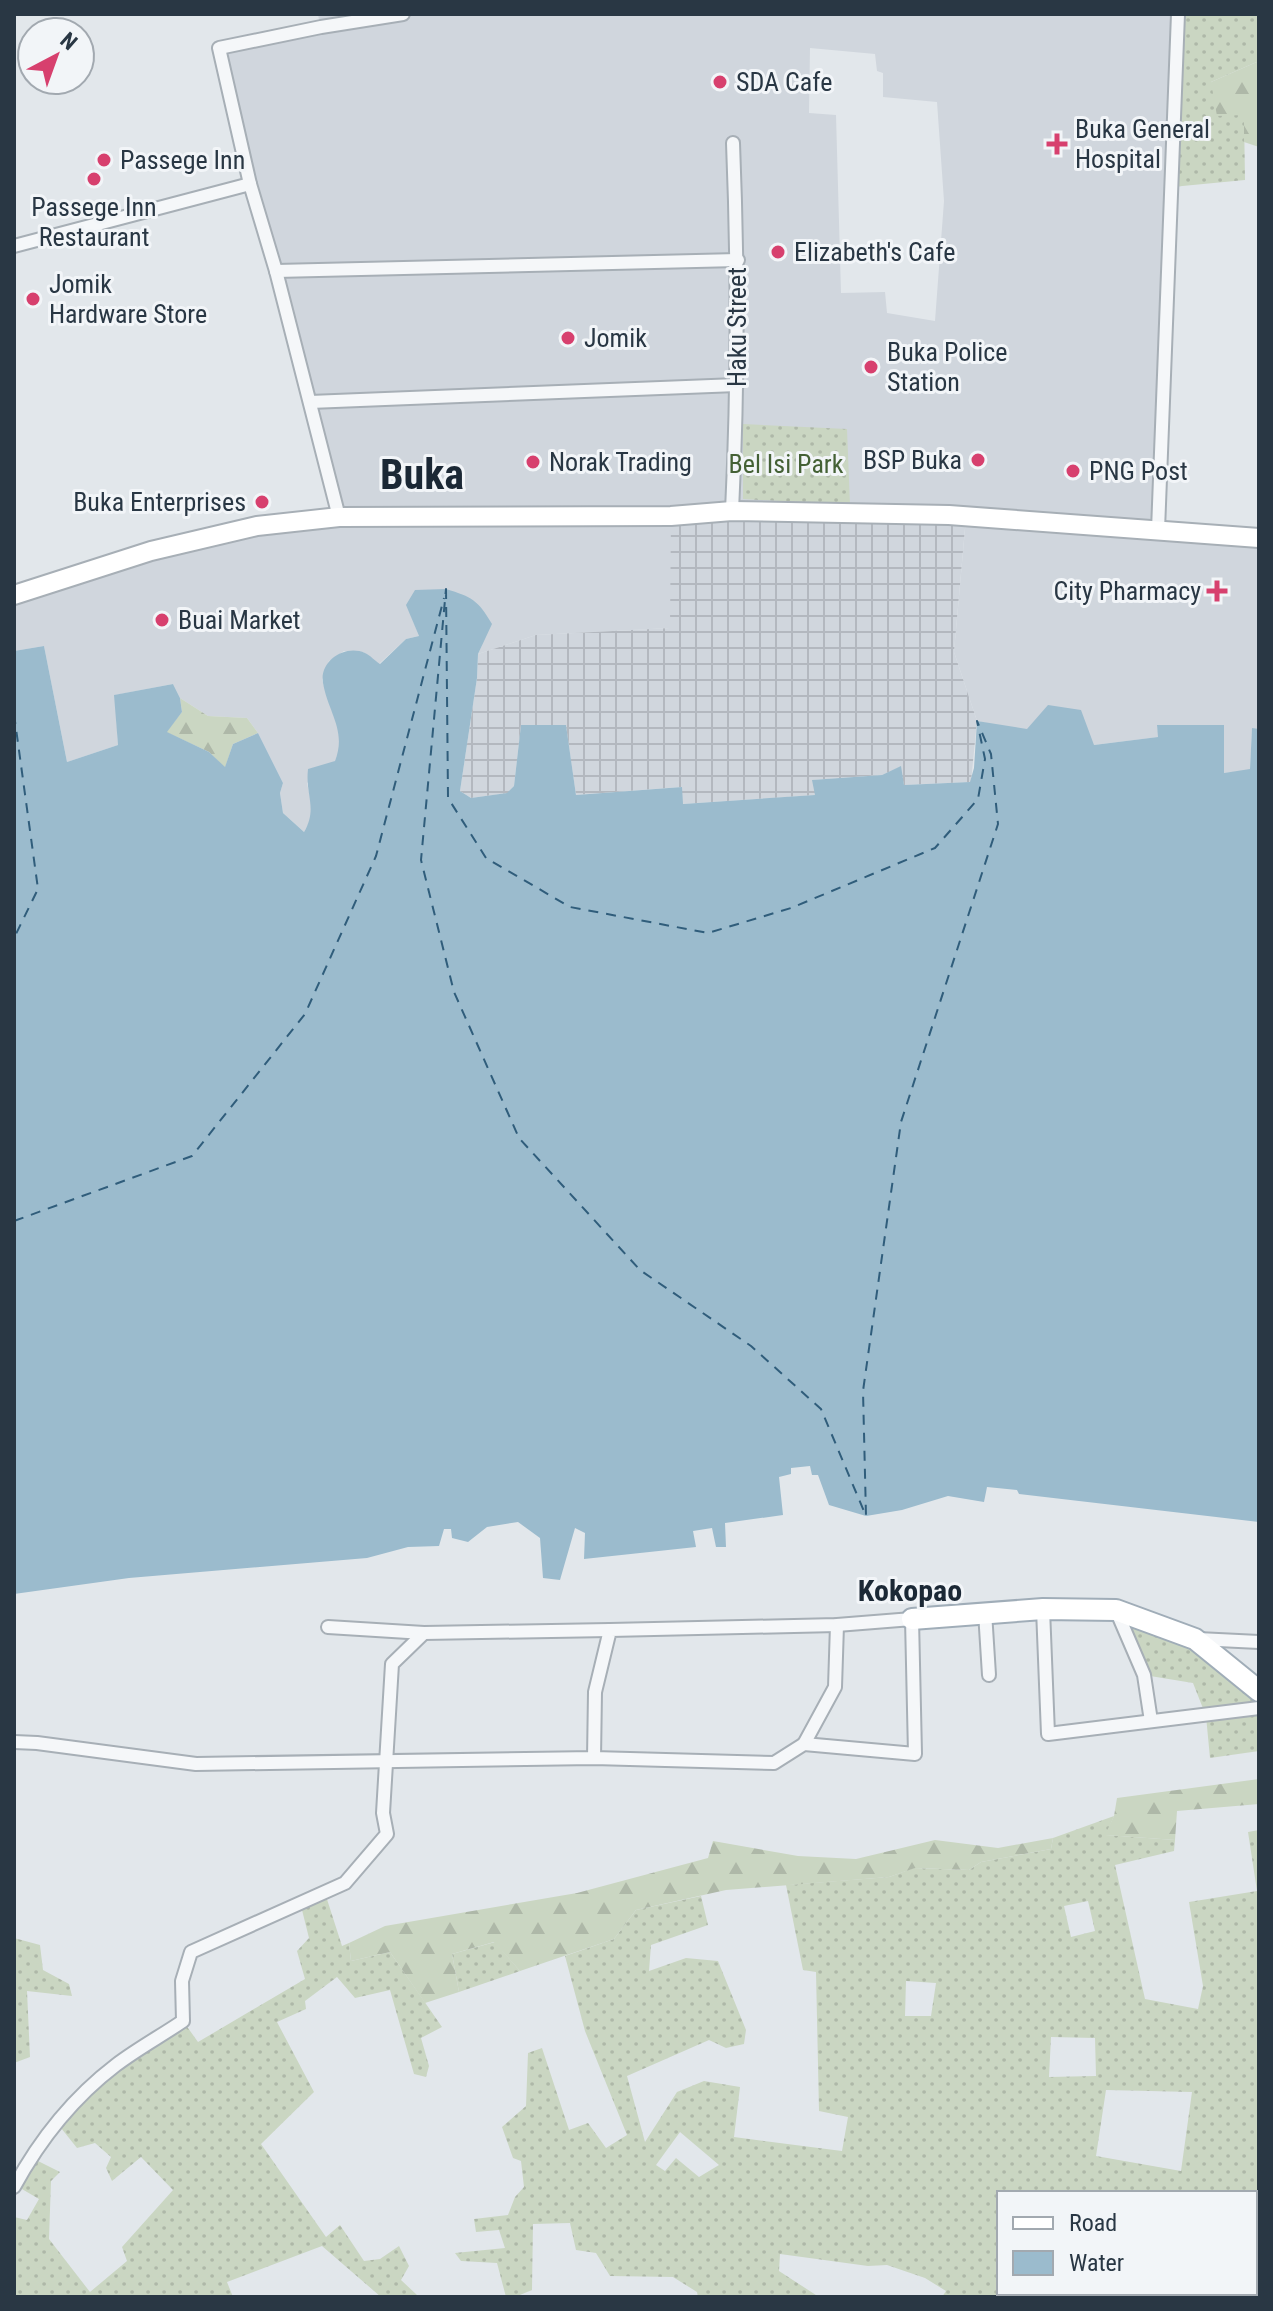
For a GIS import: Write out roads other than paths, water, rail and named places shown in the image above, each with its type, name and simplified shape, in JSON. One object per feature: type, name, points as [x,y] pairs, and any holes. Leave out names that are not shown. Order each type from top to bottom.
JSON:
[{"type":"main road","points":[[14,595],[151,551],[257,526],[339,517],[671,516],[732,511],[949,515],[1259,538]]},
{"type":"main road","points":[[912,1619],[1043,1609],[1116,1610],[1195,1639],[1259,1691]]},
{"type":"street","points":[[339,517],[276,271],[250,184],[219,48],[403,14]]},
{"type":"street","points":[[1158,530],[1178,14]]},
{"type":"street","name":"Haku Street","points":[[732,511],[738,260],[733,143]]},
{"type":"street","points":[[14,246],[250,184]]},
{"type":"street","points":[[276,271],[738,260]]},
{"type":"street","points":[[310,402],[737,385]]},
{"type":"street","points":[[1043,1609],[1048,1734],[1259,1708]]},
{"type":"street","points":[[1116,1610],[1144,1675],[1151,1721]]},
{"type":"street","points":[[985,1612],[989,1675]]},
{"type":"street","points":[[328,1627],[424,1633],[837,1625],[912,1619],[915,1754],[804,1744]]},
{"type":"street","points":[[14,1742],[196,1764],[594,1758],[774,1763],[804,1744],[835,1687],[837,1625]]},
{"type":"street","points":[[594,1758],[595,1692],[610,1630]]},
{"type":"street","points":[[14,2187],[57,2123],[78,2098],[117,2065],[183,2021],[182,1981],[191,1952],[345,1883],[387,1834],[383,1813],[392,1664],[424,1633]]},
{"type":"street","points":[[1195,1639],[1259,1642]]},
{"type":"water","points":[[446,589],[474,600],[492,624],[478,654],[460,791],[471,798],[507,793],[514,786],[521,725],[566,725],[576,795],[682,787],[683,804],[815,795],[812,780],[882,775],[901,766],[904,785],[970,782],[977,721],[1027,729],[1048,705],[1081,710],[1094,745],[1158,737],[1157,725],[1224,725],[1224,773],[1250,769],[1252,728],[1259,729],[1259,1522],[1019,1494],[1017,1490],[987,1487],[984,1502],[948,1496],[902,1510],[866,1516],[829,1505],[818,1475],[812,1475],[810,1466],[791,1468],[791,1474],[779,1477],[783,1515],[725,1523],[726,1547],[716,1547],[712,1528],[693,1531],[696,1547],[584,1559],[585,1533],[575,1528],[560,1580],[543,1578],[540,1538],[518,1522],[487,1527],[468,1542],[452,1538],[451,1529],[444,1529],[439,1546],[408,1547],[367,1558],[129,1578],[14,1594],[14,651],[44,646],[67,762],[118,745],[114,695],[173,684],[182,712],[167,732],[209,752],[225,767],[233,744],[258,733],[283,783],[280,793],[283,813],[304,832],[311,808],[308,769],[335,761],[338,750],[338,731],[323,683],[329,661],[342,653],[357,651],[380,664],[406,639],[419,636],[406,605],[415,590]]},
{"type":"place","name":"SDA Cafe","points":[[720,82]]},
{"type":"place","name":"Buka General Hospital","points":[[1057,144]]},
{"type":"place","name":"Passege Inn","points":[[104,160]]},
{"type":"place","name":"Passege Inn Restaurant","points":[[94,179]]},
{"type":"place","name":"Elizabeth's Cafe","points":[[778,252]]},
{"type":"place","name":"Jomik Hardware Store","points":[[33,299]]},
{"type":"place","name":"Jomik","points":[[568,338]]},
{"type":"place","name":"Buka Police Station","points":[[871,367]]},
{"type":"place","name":"BSP Buka","points":[[978,460]]},
{"type":"place","name":"Norak Trading","points":[[533,462]]},
{"type":"place","name":"PNG Post","points":[[1073,471]]},
{"type":"place","name":"Buka Enterprises","points":[[262,502]]},
{"type":"place","name":"City Pharmacy","points":[[1217,591]]},
{"type":"place","name":"Buai Market","points":[[162,620]]},
{"type":"district","name":"Buka","points":[[422,474]]},
{"type":"district","name":"Kokopao","points":[[910,1591]]},
{"type":"park label","name":"Bel Isi Park","points":[[786,464]]}]
